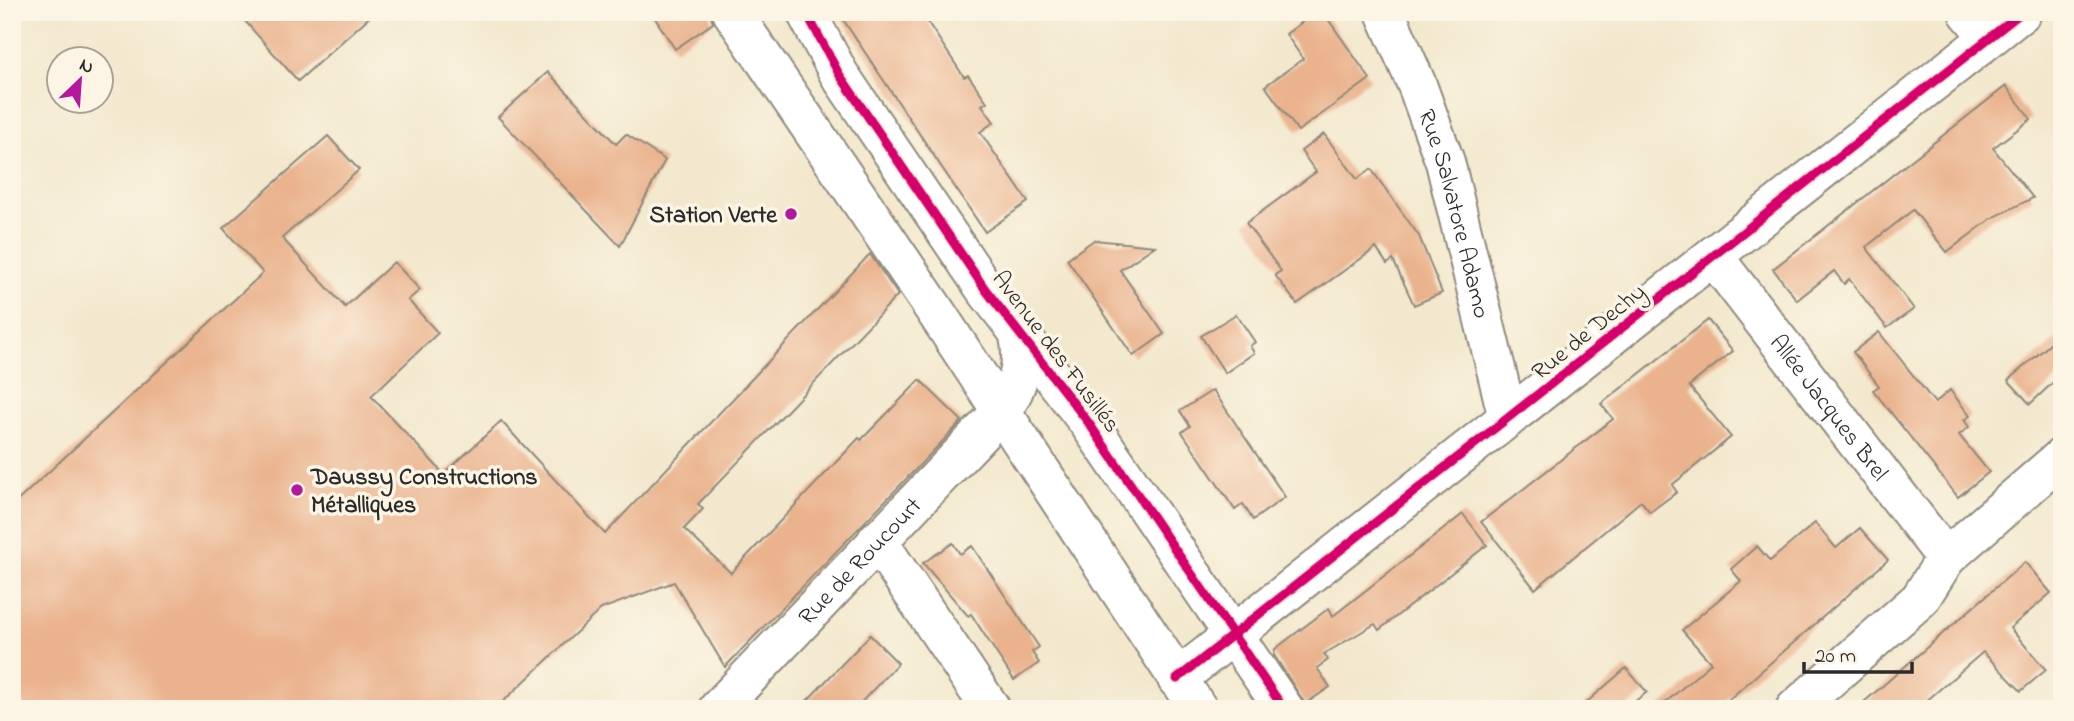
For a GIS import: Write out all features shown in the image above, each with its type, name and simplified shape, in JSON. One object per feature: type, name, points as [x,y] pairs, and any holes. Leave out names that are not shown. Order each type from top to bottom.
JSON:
[{"type":"street","points":[[732,12],[1188,694]]},
{"type":"street","name":"Avenue des Fusillés","points":[[806,12],[839,74],[1019,336],[1088,422],[1284,709]]},
{"type":"street","name":"Rue Salvatore Adamo","points":[[1385,12],[1417,85],[1445,162],[1508,418]]},
{"type":"street","name":"Rue de Dechy","points":[[1188,694],[1233,636],[1713,256],[1979,25],[2022,12]]},
{"type":"street","name":"Allée Jacques Brel","points":[[1713,256],[1946,558]]},
{"type":"street","name":"Rue de Roucourt","points":[[718,709],[1000,412],[1019,377],[1022,354],[1019,336]]},
{"type":"street","points":[[1795,709],[1920,599],[1946,558],[2062,457]]},
{"type":"street","points":[[877,540],[978,704]]},
{"type":"building","points":[[237,12],[375,12],[298,81]]},
{"type":"building","points":[[651,12],[710,12],[713,23],[675,49]]},
{"type":"building","points":[[838,12],[921,12],[964,77],[968,75],[987,102],[982,105],[994,122],[980,132],[1028,202],[985,232]]},
{"type":"building","points":[[1316,12],[1323,12],[1370,79],[1298,131],[1265,86],[1303,59],[1286,34]]},
{"type":"building","points":[[548,72],[616,144],[626,134],[665,160],[620,246],[498,117]]},
{"type":"building","points":[[2006,86],[2031,119],[1993,148],[2033,198],[1992,218],[1947,252],[1913,210],[1866,247],[1914,309],[1887,328],[1849,279],[1844,284],[1834,271],[1797,300],[1773,269]]},
{"type":"building","points":[[1324,134],[1357,179],[1371,169],[1419,236],[1442,293],[1414,305],[1393,260],[1387,264],[1376,248],[1297,304],[1275,275],[1281,271],[1246,223],[1316,172],[1301,151]]},
{"type":"building","name":"Daussy Constructions Métalliques","points":[[328,136],[359,170],[282,238],[345,307],[394,262],[420,290],[408,300],[438,333],[371,396],[444,474],[501,421],[605,534],[870,254],[898,295],[698,504],[703,509],[684,529],[731,573],[859,438],[861,440],[920,380],[962,421],[725,667],[674,582],[601,609],[495,709],[12,709],[12,506],[263,273],[223,228]]},
{"type":"building","points":[[1094,240],[1155,246],[1120,270],[1164,334],[1133,356],[1067,259]]},
{"type":"building","points":[[1236,314],[1255,342],[1250,346],[1254,353],[1225,373],[1201,336]]},
{"type":"building","points":[[1708,320],[1733,351],[1689,386],[1731,437],[1672,485],[1677,492],[1650,512],[1641,501],[1535,589],[1481,522],[1613,419],[1601,404]]},
{"type":"building","points":[[1879,332],[1935,403],[1950,390],[1970,416],[1964,420],[1969,427],[1959,435],[1989,472],[1958,497],[1873,390],[1879,386],[1853,352]]},
{"type":"building","points":[[2062,334],[2062,374],[2030,404],[2008,380]]},
{"type":"building","points":[[1213,390],[1285,497],[1253,520],[1243,504],[1235,510],[1182,432],[1190,426],[1180,411]]},
{"type":"building","points":[[1463,514],[1487,545],[1379,630],[1375,624],[1324,654],[1328,660],[1317,668],[1330,687],[1305,704],[1274,655],[1275,649],[1329,608],[1333,616]]},
{"type":"building","points":[[1815,523],[1836,548],[1860,528],[1888,560],[1718,709],[1658,709],[1711,663],[1682,630],[1741,581],[1731,569],[1757,546],[1770,561]]},
{"type":"building","points":[[953,543],[960,554],[972,546],[1039,647],[1032,652],[1039,663],[1014,680],[971,614],[968,616],[923,563]]},
{"type":"building","points":[[2025,562],[2051,593],[2010,628],[2046,670],[2021,691],[1983,652],[1917,709],[1856,709]]},
{"type":"building","points":[[870,635],[898,663],[855,709],[799,709]]},
{"type":"building","points":[[1626,668],[1647,692],[1625,709],[1579,709]]},
{"type":"cycle path","points":[[806,12],[839,74],[985,289],[1088,422],[1284,709]]},
{"type":"cycle path","points":[[1177,679],[2022,12]]},
{"type":"place","name":"Station Verte","points":[[791,214]]},
{"type":"place","name":"Daussy Constructions Métalliques","points":[[297,490]]}]
